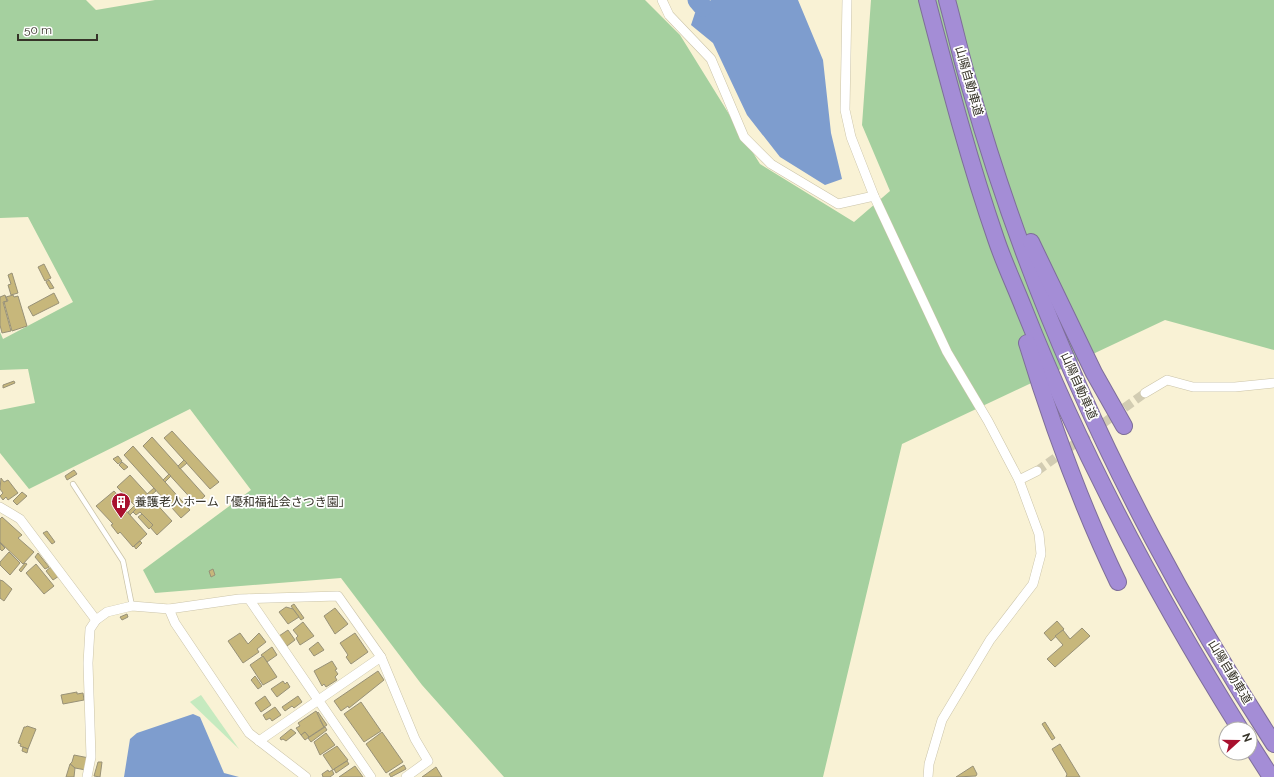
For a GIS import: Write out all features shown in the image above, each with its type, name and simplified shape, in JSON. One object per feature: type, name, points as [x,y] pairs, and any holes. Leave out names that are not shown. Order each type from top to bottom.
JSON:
[{"type":"highway","name":"山陽自動車道","points":[[927,0],[951,92],[996,239],[1042,355],[1086,452],[1170,611],[1235,721]]},
{"type":"highway","name":"山陽自動車道","points":[[947,0],[970,88],[996,170],[1027,259],[1065,354],[1104,441],[1153,540],[1237,687],[1274,744]]},
{"type":"highway","points":[[970,88],[999,157],[1027,234],[1094,373],[1124,426]]},
{"type":"highway","points":[[996,239],[1048,409],[1092,529],[1118,582]]},
{"type":"highway","points":[[1258,757],[1270,777]]},
{"type":"street","points":[[662,0],[669,15],[711,59],[744,137],[771,164],[838,204],[874,196]]},
{"type":"street","points":[[847,0],[845,110],[851,137],[874,196],[947,352],[988,421],[1019,480],[1039,534],[1041,554],[1033,584],[990,640],[942,720],[929,764],[928,777]]},
{"type":"street","points":[[1145,393],[1167,380],[1192,387],[1235,387],[1274,383]]},
{"type":"street","points":[[1019,480],[1037,471]]},
{"type":"street","points":[[0,507],[20,519],[96,620]]},
{"type":"street","points":[[87,777],[92,757],[88,663],[90,629],[96,620],[107,612],[132,606],[169,609],[249,599],[338,596],[382,657],[415,739],[428,761],[406,777]]},
{"type":"street","points":[[249,599],[371,777]]},
{"type":"street","points":[[169,609],[175,623],[249,733],[306,777]]},
{"type":"street","points":[[259,741],[382,657]]},
{"type":"lane","points":[[73,484],[123,561],[132,606]]},
{"type":"green space","points":[[0,0],[86,0],[96,10],[155,0],[645,0],[680,35],[760,164],[854,222],[890,191],[862,125],[871,0],[1274,0],[1274,350],[1165,320],[902,444],[823,777],[504,777],[422,685],[341,578],[155,593],[143,570],[251,490],[190,409],[29,489],[0,453],[0,410],[35,403],[28,369],[0,370],[0,332],[3,339],[73,302],[28,217],[0,218]]},
{"type":"green space","points":[[201,695],[239,749],[190,702]]},
{"type":"water","points":[[711,0],[798,0],[823,60],[831,133],[842,179],[825,185],[780,157],[747,115],[713,43],[691,25],[695,13]]},
{"type":"water","points":[[193,714],[200,717],[224,773],[239,777],[124,777],[130,739],[137,733]]},
{"type":"building","points":[[44,264],[51,278],[45,281],[38,267]]},
{"type":"building","points":[[12,273],[18,293],[11,295],[8,285],[11,284],[8,275]]},
{"type":"building","points":[[49,280],[54,288],[50,289],[46,282]]},
{"type":"building","points":[[54,293],[59,303],[33,316],[28,307]]},
{"type":"building","points":[[5,295],[7,301],[3,302],[11,331],[2,333],[0,325],[0,297]]},
{"type":"building","points":[[13,295],[14,297],[18,296],[27,326],[12,331],[4,302],[8,301],[6,297]]},
{"type":"building","points":[[14,381],[15,383],[3,388],[3,385]]},
{"type":"building","points":[[172,431],[219,482],[210,489],[164,438]]},
{"type":"building","points":[[152,437],[205,496],[196,504],[143,446]]},
{"type":"building","points":[[133,446],[190,510],[181,518],[124,455]]},
{"type":"building","points":[[118,456],[122,461],[118,464],[113,459]]},
{"type":"building","points":[[184,460],[187,463],[180,469],[178,466]]},
{"type":"building","points":[[122,462],[128,467],[124,470],[119,465]]},
{"type":"building","points":[[74,470],[77,474],[67,480],[65,476]]},
{"type":"building","points":[[169,474],[171,476],[165,482],[163,480]]},
{"type":"building","points":[[130,475],[172,521],[157,535],[150,527],[153,525],[140,512],[136,515],[133,512],[137,508],[117,487]]},
{"type":"building","points":[[1,478],[4,482],[8,480],[18,493],[8,500],[6,497],[3,500],[0,496],[3,493],[0,489]]},
{"type":"building","points":[[154,488],[156,491],[150,496],[147,494]]},
{"type":"building","name":"養護老人ホーム「優和福祉会さつき園」","points":[[114,491],[123,501],[120,504],[147,534],[133,547],[120,532],[118,534],[111,525],[113,524],[96,506]]},
{"type":"building","points":[[22,492],[27,496],[17,505],[13,501]]},
{"type":"building","points":[[134,506],[137,508],[130,515],[128,512]]},
{"type":"building","points":[[142,514],[153,525],[149,529],[138,517]]},
{"type":"building","points":[[2,517],[22,535],[18,538],[34,552],[23,564],[0,542],[0,519]]},
{"type":"building","points":[[47,531],[55,542],[52,544],[43,533]]},
{"type":"building","points":[[140,541],[142,543],[136,549],[134,546]]},
{"type":"building","points":[[0,543],[5,548],[2,551],[0,549]]},
{"type":"building","points":[[9,552],[20,563],[10,575],[0,565],[0,562]]},
{"type":"building","points":[[38,553],[49,567],[45,569],[35,557]]},
{"type":"building","points":[[25,563],[27,564],[21,572],[19,570]]},
{"type":"building","points":[[36,564],[54,586],[44,594],[26,573]]},
{"type":"building","points":[[52,566],[59,576],[53,580],[46,571]]},
{"type":"building","points":[[213,569],[215,575],[211,577],[209,571]]},
{"type":"building","points":[[0,580],[12,589],[4,601],[0,598]]},
{"type":"building","points":[[294,604],[304,618],[301,620],[291,606]]},
{"type":"building","points":[[286,607],[293,609],[299,617],[288,624],[279,612]]},
{"type":"building","points":[[335,608],[348,624],[335,634],[324,616]]},
{"type":"building","points":[[127,614],[128,617],[122,620],[120,617]]},
{"type":"building","points":[[1057,621],[1064,629],[1051,641],[1044,633]]},
{"type":"building","points":[[303,622],[314,636],[300,645],[296,638],[298,636],[293,630]]},
{"type":"building","points":[[1082,628],[1090,636],[1055,667],[1047,659],[1063,645],[1055,636],[1063,630],[1070,639]]},
{"type":"building","points":[[288,630],[295,640],[287,646],[279,636]]},
{"type":"building","points":[[240,633],[248,644],[259,633],[266,642],[257,649],[259,652],[243,663],[228,641]]},
{"type":"building","points":[[355,633],[368,652],[351,664],[346,657],[348,655],[340,643]]},
{"type":"building","points":[[318,642],[324,650],[314,656],[309,649]]},
{"type":"building","points":[[272,647],[277,655],[267,662],[261,655]]},
{"type":"building","points":[[263,656],[277,677],[263,685],[250,665]]},
{"type":"building","points":[[332,661],[337,669],[335,670],[338,674],[335,677],[337,680],[326,687],[324,684],[322,686],[314,671]]},
{"type":"building","points":[[378,671],[384,680],[349,708],[348,706],[341,711],[334,701]]},
{"type":"building","points":[[255,676],[262,686],[258,689],[251,680]]},
{"type":"building","points":[[283,681],[285,684],[287,682],[290,687],[277,697],[271,689]]},
{"type":"building","points":[[77,692],[77,694],[83,693],[84,700],[63,704],[61,695]]},
{"type":"building","points":[[265,696],[271,705],[261,712],[255,703]]},
{"type":"building","points":[[298,696],[302,702],[294,708],[292,706],[285,711],[282,707]]},
{"type":"building","points":[[361,702],[381,731],[364,742],[344,714]]},
{"type":"building","points":[[275,707],[281,715],[272,721],[270,718],[266,720],[263,715]]},
{"type":"building","points":[[316,711],[324,727],[309,737],[305,732],[301,735],[296,728],[300,726],[298,723]]},
{"type":"building","points":[[318,712],[327,725],[324,727],[317,713]]},
{"type":"building","points":[[1045,722],[1055,738],[1052,740],[1042,724]]},
{"type":"building","points":[[27,726],[36,729],[28,749],[20,746],[21,744],[18,743],[24,727]]},
{"type":"building","points":[[325,727],[327,730],[311,742],[308,738]]},
{"type":"building","points":[[291,729],[296,733],[286,741],[283,739],[281,740],[280,738]]},
{"type":"building","points":[[305,732],[309,737],[305,740],[301,735]]},
{"type":"building","points":[[382,732],[403,762],[386,773],[366,744]]},
{"type":"building","points":[[326,733],[335,745],[320,755],[314,742]]},
{"type":"building","points":[[1060,744],[1080,777],[1066,777],[1067,774],[1052,749]]},
{"type":"building","points":[[337,746],[348,760],[333,770],[323,755]]},
{"type":"building","points":[[23,747],[28,749],[27,753],[22,751]]},
{"type":"building","points":[[74,755],[89,758],[86,770],[75,768],[70,764]]},
{"type":"building","points":[[347,761],[349,764],[336,773],[334,769]]},
{"type":"building","points":[[98,762],[102,762],[100,777],[94,776]]},
{"type":"building","points":[[70,764],[75,768],[74,777],[66,777]]},
{"type":"building","points":[[404,765],[406,769],[391,777],[389,774]]},
{"type":"building","points":[[355,766],[363,777],[339,777]]},
{"type":"building","points":[[973,766],[977,774],[976,776],[956,777]]},
{"type":"building","points":[[436,767],[442,777],[422,777]]},
{"type":"building","points":[[328,770],[329,772],[332,770],[334,774],[330,777],[323,777],[322,774]]},
{"type":"waterway","points":[[697,0],[703,7]]},
{"type":"tunnel","points":[[1037,471],[1145,393]]},
{"type":"place","name":"養護老人ホーム「優和福祉会さつき園」","points":[[121,519]]}]
